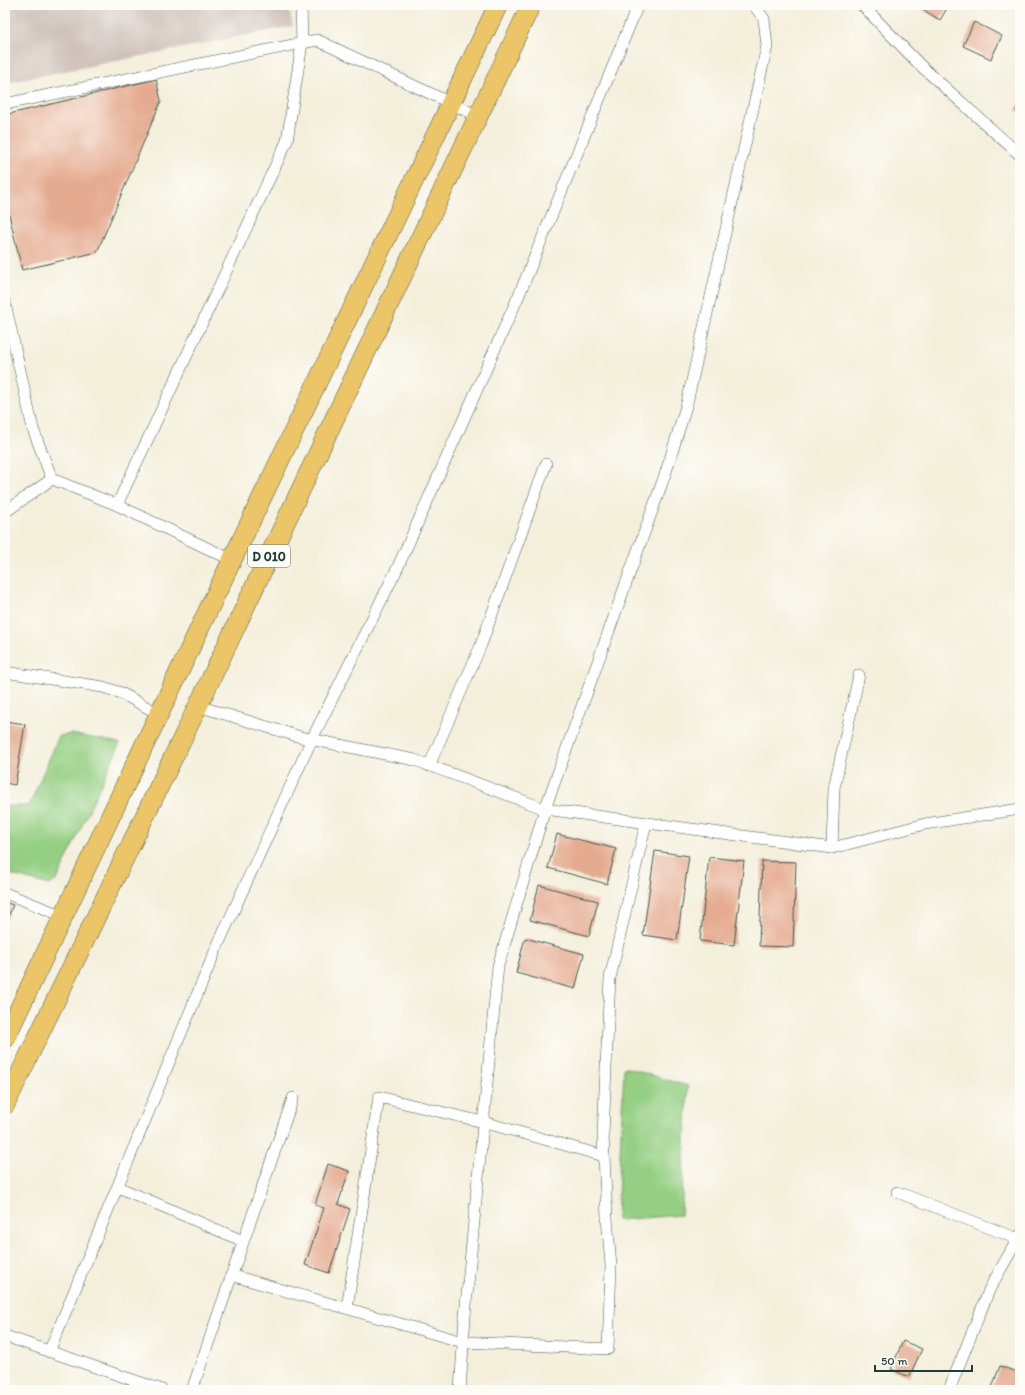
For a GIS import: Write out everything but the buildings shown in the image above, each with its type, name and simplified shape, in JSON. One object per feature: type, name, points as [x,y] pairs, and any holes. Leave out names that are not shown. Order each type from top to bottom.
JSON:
[{"type":"highway","name":"D 010","points":[[5,1039],[232,560],[498,5]]},
{"type":"highway","name":"D 010","points":[[5,1105],[198,706],[532,5]]},
{"type":"street","points":[[117,504],[287,141],[302,43],[301,5]]},
{"type":"street","points":[[49,1352],[216,949],[312,740],[397,569],[519,295],[638,5]]},
{"type":"street","points":[[460,1390],[463,1342],[498,966],[545,809],[664,479],[687,403],[767,46],[764,19],[754,5]]},
{"type":"street","points":[[862,5],[920,64],[1020,154]]},
{"type":"street","points":[[5,104],[317,40],[478,116]]},
{"type":"street","points":[[5,303],[33,429],[52,479],[117,504],[232,560]]},
{"type":"street","points":[[429,766],[481,645],[546,464]]},
{"type":"street","points":[[5,512],[52,479]]},
{"type":"street","points":[[5,672],[103,687],[121,693],[159,714]]},
{"type":"street","points":[[832,848],[834,788],[859,675]]},
{"type":"street","points":[[198,706],[312,740],[415,760],[545,809],[832,848],[925,824],[1020,809]]},
{"type":"street","points":[[231,1275],[463,1342],[608,1348],[611,1266],[603,1135],[610,978],[646,823]]},
{"type":"street","points":[[5,893],[63,916]]},
{"type":"street","points":[[347,1308],[379,1097],[483,1122],[604,1156]]},
{"type":"street","points":[[192,1390],[293,1098]]},
{"type":"street","points":[[118,1187],[243,1241]]},
{"type":"street","points":[[897,1192],[1019,1237],[990,1288],[949,1390]]},
{"type":"street","points":[[5,1336],[162,1390]]},
{"type":"shaded area","points":[[5,5],[288,5],[293,26],[5,83]]},
{"type":"green space","points":[[71,734],[120,743],[57,880],[49,885],[5,873],[6,806],[29,806],[59,736]]},
{"type":"green space","points":[[624,1067],[688,1086],[681,1215],[617,1220]]}]
